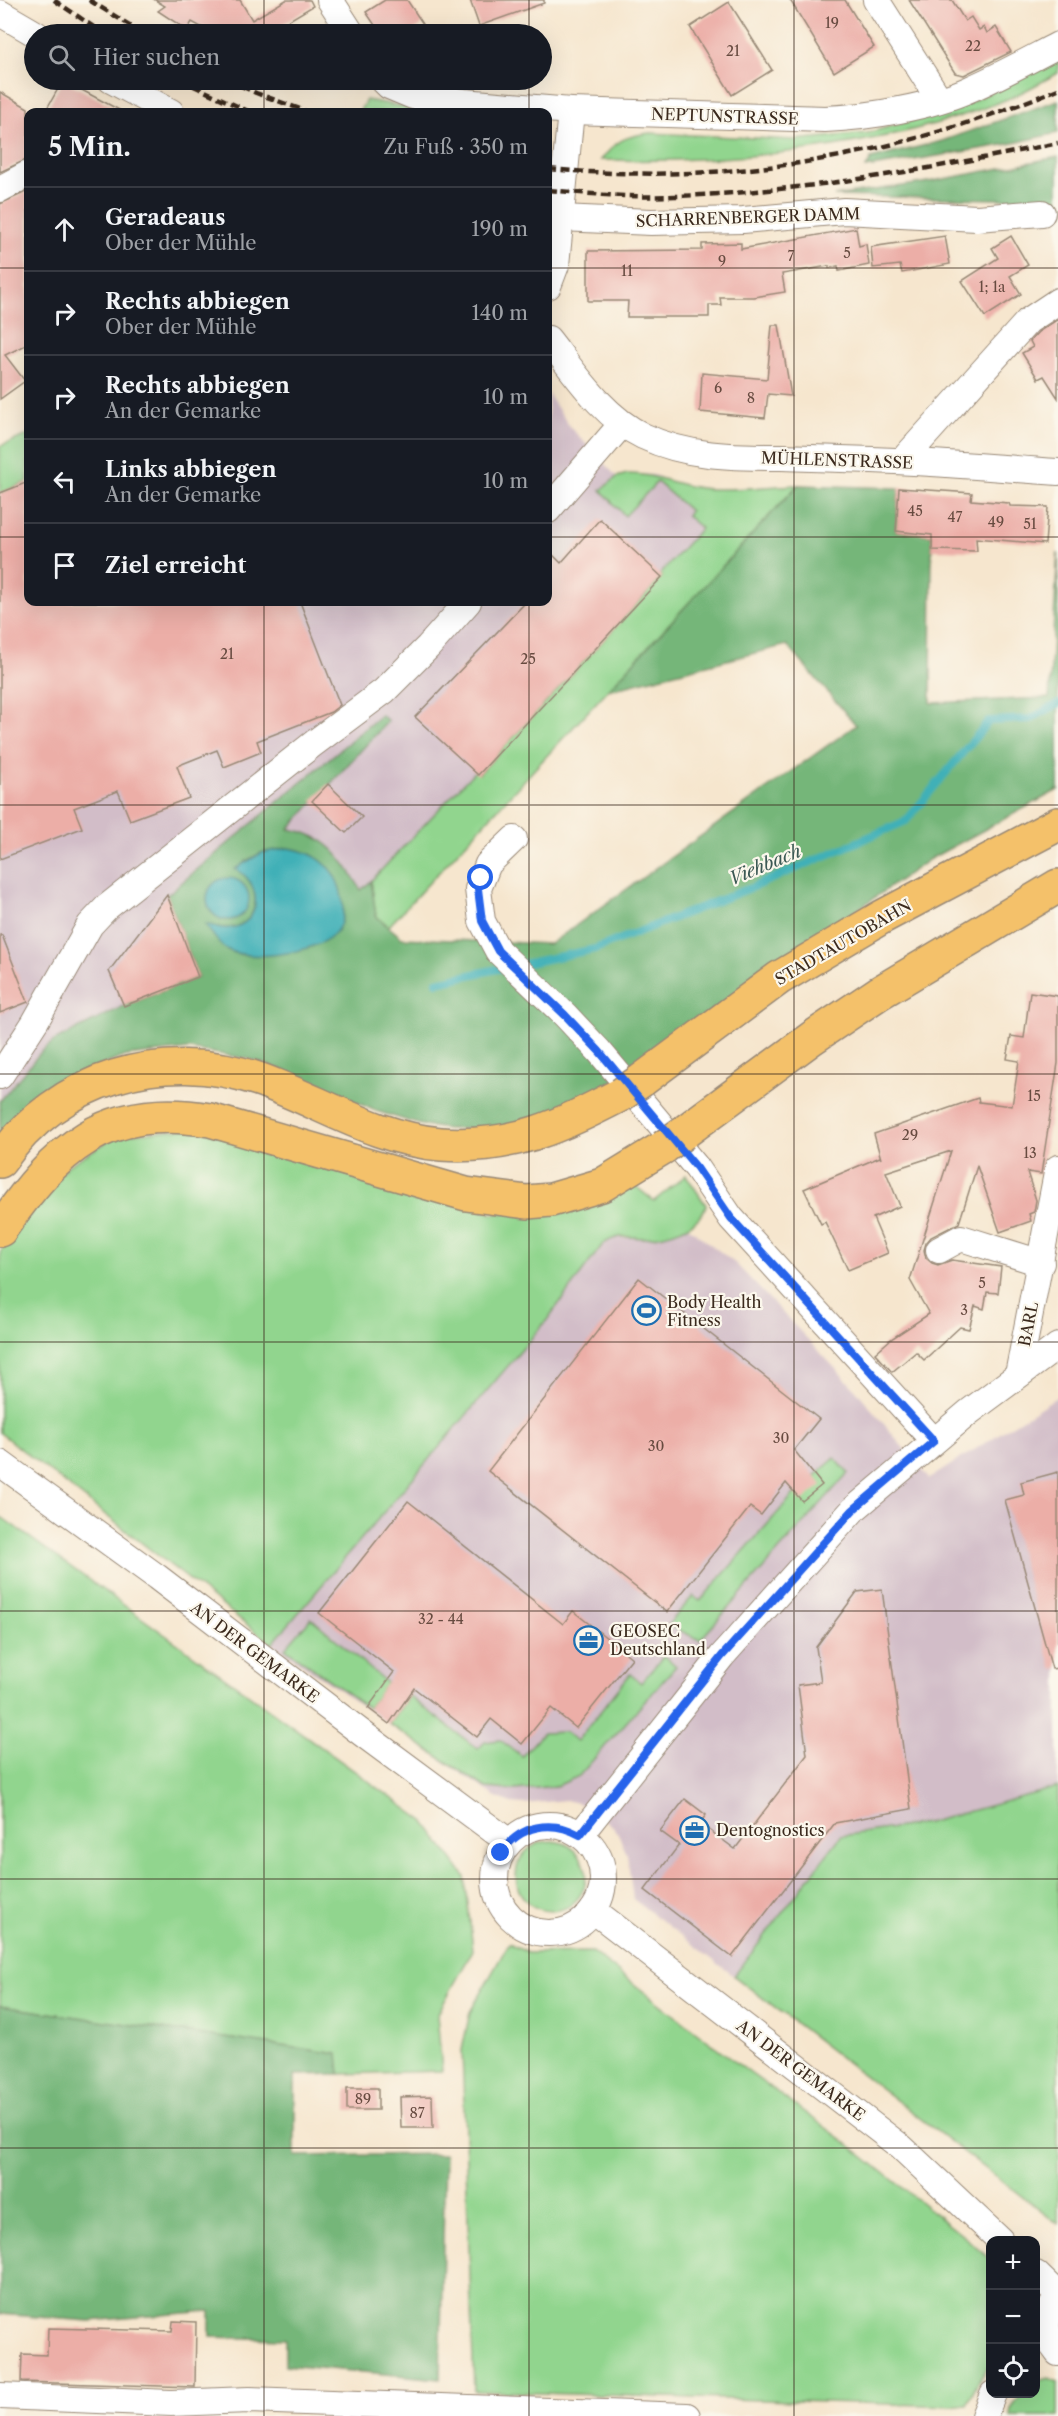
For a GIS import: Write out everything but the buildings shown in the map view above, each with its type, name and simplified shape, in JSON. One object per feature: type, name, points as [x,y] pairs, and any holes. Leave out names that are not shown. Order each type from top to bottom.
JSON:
[{"type":"highway","name":"STADTAUTOBAHN","points":[[0,1161],[19,1137],[41,1116],[77,1092],[120,1074],[162,1067],[210,1068],[250,1077],[359,1122],[401,1135],[439,1143],[486,1143],[543,1132],[568,1122],[632,1087],[778,978],[882,917],[1058,824]]},
{"type":"highway","points":[[0,1230],[41,1175],[72,1146],[107,1128],[141,1118],[185,1115],[210,1120],[466,1194],[527,1202],[551,1200],[602,1185],[673,1140],[812,1038],[879,993],[1058,886]]},
{"type":"street","points":[[330,0],[346,24]]},
{"type":"street","points":[[876,0],[939,99]]},
{"type":"street","points":[[0,13],[24,27]]},
{"type":"street","name":"NEPTUNSTRASSE","points":[[552,109],[825,119],[860,117],[968,90],[1058,45]]},
{"type":"street","points":[[126,90],[153,108]]},
{"type":"street","name":"NEPTUNSTRASSE","points":[[398,90],[413,96],[539,108]]},
{"type":"street","points":[[552,276],[556,265],[571,111]]},
{"type":"street","points":[[0,189],[24,176]]},
{"type":"street","name":"SCHARRENBERGER DAMM","points":[[561,218],[651,222],[743,220],[844,211],[977,218],[1042,213]]},
{"type":"street","points":[[902,461],[1028,321],[1058,302]]},
{"type":"street","name":"MÜHLENSTRASSE","points":[[552,344],[596,400],[622,424],[666,446],[698,454],[733,457],[902,461],[1058,472]]},
{"type":"street","points":[[552,505],[622,424]]},
{"type":"street","points":[[0,1076],[35,1022],[90,925],[107,907],[313,744],[384,691],[464,606]]},
{"type":"street","points":[[514,839],[488,864],[478,889],[482,921],[498,951],[599,1051],[697,1168],[731,1218],[934,1441]]},
{"type":"street","name":"BARL","points":[[1018,1375],[1058,1168]]},
{"type":"street","points":[[939,1250],[961,1238],[1041,1263]]},
{"type":"street","points":[[580,1835],[708,1674],[853,1510],[934,1441],[1058,1346]]},
{"type":"street","name":"AN DER GEMARKE","points":[[0,1463],[158,1577],[509,1842]]},
{"type":"street","points":[[543,1825],[568,1828],[580,1835],[595,1850],[601,1866],[603,1880],[599,1898],[592,1910],[575,1926],[561,1931],[547,1932],[531,1929],[515,1922],[504,1909],[495,1879],[497,1864],[509,1842],[520,1833],[543,1825]]},
{"type":"street","name":"AN DER GEMARKE","points":[[592,1910],[901,2147],[995,2236]]},
{"type":"street","points":[[1040,2279],[1058,2296],[1051,2305],[1046,2322],[1048,2351]]},
{"type":"street","points":[[0,2396],[171,2410],[249,2400],[420,2411],[687,2416]]},
{"type":"street","points":[[984,2416],[991,2398]]},
{"type":"shaded area","points":[[552,400],[570,427],[617,477],[638,474],[654,475],[676,483],[708,489],[798,485],[345,972],[198,977],[124,1006],[54,1041],[39,1053],[0,1100],[0,446],[24,437],[24,606],[552,606]]},
{"type":"shaded area","points":[[687,1226],[736,1264],[856,1390],[929,1479],[1058,1396],[1058,1787],[927,1823],[842,1836],[734,1976],[633,1899],[627,1854],[615,1828],[602,1818],[583,1805],[566,1800],[524,1804],[511,1803],[494,1796],[272,1644],[547,1320],[603,1244],[615,1238],[643,1238]]},
{"type":"green space","points":[[1058,58],[1058,73],[1018,94],[958,117],[908,131],[858,142],[754,156],[601,160],[622,140],[650,133],[794,140],[868,133],[967,104]]},
{"type":"green space","points":[[366,100],[412,108],[361,108]]},
{"type":"green space","points":[[1058,100],[1058,133],[1009,144],[866,168],[871,159],[942,141]]},
{"type":"green space","points":[[1058,157],[1058,203],[1055,200],[834,196],[923,183]]},
{"type":"green space","points":[[24,437],[24,484],[0,493],[0,446]]},
{"type":"green space","points":[[638,474],[709,489],[798,485],[389,926],[376,916],[371,881],[475,771],[479,774],[662,577],[660,574],[701,528],[687,516],[690,511],[657,482],[625,516],[601,490],[617,477]]},
{"type":"green space","points":[[798,485],[899,488],[896,531],[932,535],[931,703],[1049,698],[1058,553],[1058,790],[930,859],[612,1081],[544,1118],[496,1128],[447,1129],[421,1125],[376,1111],[288,1072],[249,1059],[189,1049],[126,1056],[72,1077],[0,1136],[0,1101],[40,1053],[54,1041],[124,1006],[198,977],[167,895],[381,715],[388,721],[289,829],[303,832],[324,842],[341,858],[361,890],[371,881],[376,916],[402,938],[550,944],[856,725],[787,645],[608,690]],"holes":[[[287,848],[306,852],[321,861],[332,873],[340,890],[243,955],[226,949],[206,925],[230,928],[247,920],[255,905],[255,896],[249,880],[243,873],[246,861],[261,853]],[[207,900],[247,907],[238,917],[212,912]]]},
{"type":"green space","points":[[195,1128],[494,1214],[633,1184],[654,1201],[686,1175],[706,1205],[697,1220],[672,1233],[644,1238],[619,1237],[603,1244],[547,1320],[272,1644],[0,1433],[0,1252],[21,1219],[67,1166],[118,1135]]},
{"type":"green space","points":[[835,1458],[848,1473],[700,1640],[668,1625],[693,1596],[700,1601],[795,1493]]},
{"type":"green space","points":[[0,1516],[424,1821],[465,1877],[473,1950],[437,2015],[442,2071],[340,2074],[337,2054],[0,2006]]},
{"type":"green space","points":[[311,1618],[387,1683],[368,1708],[285,1648]]},
{"type":"green space","points":[[664,1655],[676,1666],[579,1776],[557,1786],[514,1790],[486,1788],[389,1724],[409,1696],[478,1749],[485,1742],[500,1740],[522,1756],[543,1733],[565,1732],[577,1741],[630,1674],[641,1683]]},
{"type":"green space","points":[[1058,1787],[1058,2224],[734,1976],[841,1836],[927,1823]]},
{"type":"green space","points":[[551,1841],[564,1844],[576,1851],[583,1863],[586,1876],[583,1889],[576,1901],[564,1908],[551,1911],[538,1908],[526,1901],[519,1889],[516,1876],[519,1863],[526,1851],[538,1844]]},
{"type":"green space","points":[[509,1943],[527,1953],[592,1952],[750,2073],[843,2140],[986,2256],[986,2371],[967,2404],[952,2406],[474,2391],[462,2050],[470,2012]]},
{"type":"green space","points":[[0,2006],[338,2054],[340,2074],[295,2075],[295,2156],[445,2154],[440,2379],[285,2365],[285,2339],[210,2337],[210,2311],[89,2321],[0,2314]]},
{"type":"green space","points":[[1049,2378],[1058,2382],[1058,2416],[1010,2416],[1011,2409],[1019,2398],[1040,2398],[1040,2381]]},
{"type":"water","points":[[287,848],[314,856],[333,874],[340,891],[343,910],[339,928],[333,935],[311,947],[281,954],[250,955],[226,949],[205,924],[226,928],[240,925],[253,911],[255,902],[251,883],[235,869],[261,853]]},
{"type":"water","points":[[228,878],[243,884],[249,899],[243,914],[228,920],[213,914],[207,899],[213,884]]},
{"type":"waterway","name":"Viehbach","points":[[519,965],[595,949],[753,887],[906,821],[989,721],[1030,719],[1058,704]]},
{"type":"waterway","name":"Viehbach","points":[[437,982],[507,967]]},
{"type":"railway","points":[[54,0],[89,24]]},
{"type":"railway","points":[[89,0],[128,24]]},
{"type":"railway","points":[[552,169],[616,173],[681,173],[808,162],[870,150],[932,134],[1058,89]]},
{"type":"railway","points":[[203,90],[241,108]]},
{"type":"railway","points":[[250,90],[297,108]]},
{"type":"railway","points":[[552,190],[659,196],[772,190],[868,178],[1058,143]]},
{"type":"place","name":"Body Health Fitness","points":[[646,1311]]},
{"type":"place","name":"GEOSEC Deutschland","points":[[589,1640]]},
{"type":"place","name":"Dentognostics","points":[[695,1830]]},
{"type":"route","points":[[481,878],[478,902],[482,921],[498,951],[599,1051],[697,1168],[731,1218],[934,1441],[853,1510],[722,1656],[580,1835],[568,1828],[555,1825],[532,1827],[509,1842],[501,1853]]}]
